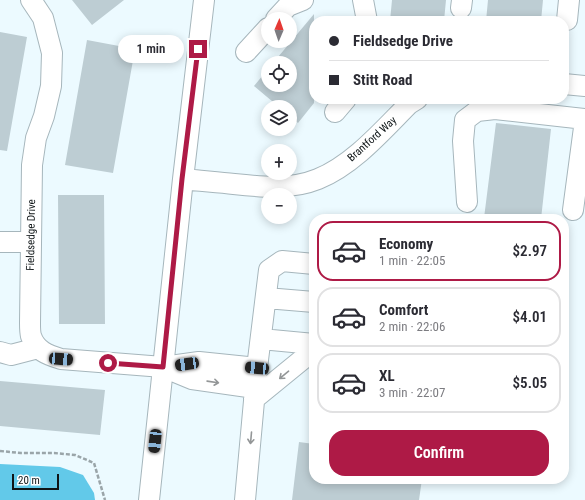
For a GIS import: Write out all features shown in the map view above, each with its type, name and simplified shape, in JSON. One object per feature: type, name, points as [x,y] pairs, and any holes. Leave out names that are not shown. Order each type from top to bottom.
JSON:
[{"type":"street","name":"Fieldsedge Drive","points":[[31,0],[43,18],[52,53],[51,86],[44,116],[36,138],[32,165],[30,323],[31,336],[38,348]]},
{"type":"street","points":[[149,500],[182,179],[204,0]]},
{"type":"street","points":[[282,12],[288,6],[303,0]]},
{"type":"street","points":[[363,0],[366,16]]},
{"type":"street","points":[[567,16],[569,0]]},
{"type":"street","points":[[246,52],[261,36]]},
{"type":"street","points":[[569,84],[585,86]]},
{"type":"street","name":"Brantford Way","points":[[182,179],[268,187],[294,185],[318,179],[349,161],[368,146],[409,104]]},
{"type":"street","points":[[467,202],[463,141],[465,120],[477,111],[495,109],[585,120],[573,210]]},
{"type":"street","points":[[0,242],[31,242]]},
{"type":"street","points":[[245,500],[257,368],[269,270],[282,261],[309,264]]},
{"type":"street","points":[[266,298],[309,302]]},
{"type":"street","points":[[261,339],[309,344]]},
{"type":"street","points":[[0,352],[11,355],[38,348],[49,356],[61,359],[163,367],[199,362],[257,368]]},
{"type":"street","points":[[255,394],[309,354]]},
{"type":"street","points":[[163,367],[192,379],[255,394]]},
{"type":"path","points":[[0,451],[75,455],[94,463],[105,500]]},
{"type":"water","points":[[0,464],[60,467],[83,475],[94,493],[95,500],[0,500]]},
{"type":"building","points":[[72,0],[124,0],[92,25]]},
{"type":"building","points":[[392,0],[446,0],[444,16],[390,16]]},
{"type":"building","points":[[488,0],[543,0],[541,16],[486,16]]},
{"type":"building","points":[[309,20],[309,104],[313,104],[298,123],[297,100],[271,100],[261,92],[297,92],[297,56],[279,56],[286,48],[297,48],[297,34]]},
{"type":"building","points":[[0,32],[27,37],[7,151],[0,150]]},
{"type":"building","points":[[87,40],[135,49],[113,173],[65,165]]},
{"type":"building","points":[[261,78],[261,92],[254,86]]},
{"type":"building","points":[[496,123],[551,129],[542,214],[485,214]]},
{"type":"building","points":[[58,195],[104,195],[105,324],[59,324]]},
{"type":"building","points":[[0,381],[105,390],[100,435],[0,426]]},
{"type":"building","points":[[299,442],[309,443],[309,484],[421,484],[419,500],[292,500]]},
{"type":"route","points":[[108,363],[163,367],[182,179],[198,49]]}]
